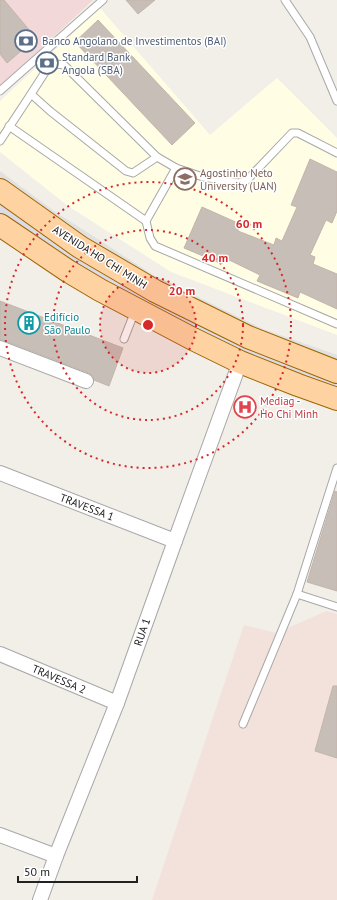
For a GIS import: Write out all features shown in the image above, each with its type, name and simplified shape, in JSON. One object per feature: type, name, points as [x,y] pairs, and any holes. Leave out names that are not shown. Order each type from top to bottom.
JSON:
[{"type":"main road","name":"AVENIDA HO CHI MINH","points":[[0,190],[80,247],[155,291],[248,337],[337,372]]},
{"type":"main road","points":[[0,225],[81,279],[193,339],[240,362],[337,399]]},
{"type":"street","points":[[0,348],[86,381]]},
{"type":"street","name":"RUA 1","points":[[40,900],[117,703],[240,362]]},
{"type":"street","name":"TRAVESSA 1","points":[[0,474],[175,541]]},
{"type":"street","name":"TRAVESSA 2","points":[[0,654],[117,703]]},
{"type":"street","points":[[0,835],[56,856]]},
{"type":"lane","points":[[0,91],[103,0]]},
{"type":"lane","points":[[285,0],[310,37],[337,101]]},
{"type":"lane","points":[[0,141],[49,66],[56,64],[64,65],[157,157],[176,168],[203,177],[238,183],[247,180],[292,133],[298,133],[337,153]]},
{"type":"lane","points":[[31,94],[50,111],[126,171],[133,173],[157,157]]},
{"type":"lane","points":[[0,132],[9,126]]},
{"type":"lane","points":[[9,126],[146,221],[150,238],[155,246],[337,324]]},
{"type":"lane","points":[[146,221],[176,168]]},
{"type":"lane","points":[[124,339],[136,309]]},
{"type":"lane","points":[[243,724],[297,594],[337,468]]},
{"type":"lane","points":[[297,594],[337,606]]},
{"type":"shaded area","points":[[0,0],[93,0],[0,87]]},
{"type":"shaded area","name":"Agostinho Neto University (UAN)","points":[[100,8],[210,135],[277,78],[337,138],[337,335],[171,272],[68,206],[0,152],[0,101]]},
{"type":"shaded area","points":[[0,171],[54,211],[155,276],[263,329],[337,355],[337,362],[259,334],[152,281],[51,216],[0,179]]},
{"type":"shaded area","points":[[0,198],[337,376],[337,386],[245,353],[157,311],[73,262],[0,213]]},
{"type":"shaded area","points":[[327,611],[337,614],[337,900],[152,900],[244,625],[276,633]]},
{"type":"building","points":[[0,0],[4,0],[36,38],[7,63],[0,54]]},
{"type":"building","points":[[126,0],[155,0],[138,14]]},
{"type":"building","points":[[98,20],[195,123],[172,145],[75,42]]},
{"type":"building","points":[[310,159],[337,172],[337,211],[332,223],[326,220],[310,255],[315,257],[313,264],[337,274],[337,309],[300,292],[298,298],[257,281],[260,275],[225,258],[222,264],[184,248],[202,207],[240,224],[238,231],[274,245],[276,238],[282,241],[297,207],[291,205]]},
{"type":"building","name":"Edifício São Paulo","points":[[0,301],[123,348],[109,386],[94,380],[93,376],[89,373],[0,340]]},
{"type":"building","points":[[335,491],[337,492],[337,591],[307,582]]},
{"type":"building","points":[[333,686],[337,686],[337,758],[315,751]]},
{"type":"place","name":"Banco Angolano de Investimentos (BAI)","points":[[26,41]]},
{"type":"place","name":"Standard Bank Angola (SBA)","points":[[47,63]]},
{"type":"place","name":"Agostinho Neto University (UAN)","points":[[185,179]]},
{"type":"place","name":"Edifício São Paulo","points":[[29,323]]},
{"type":"place","name":"Mediag - Ho Chi Minh","points":[[245,407]]}]
